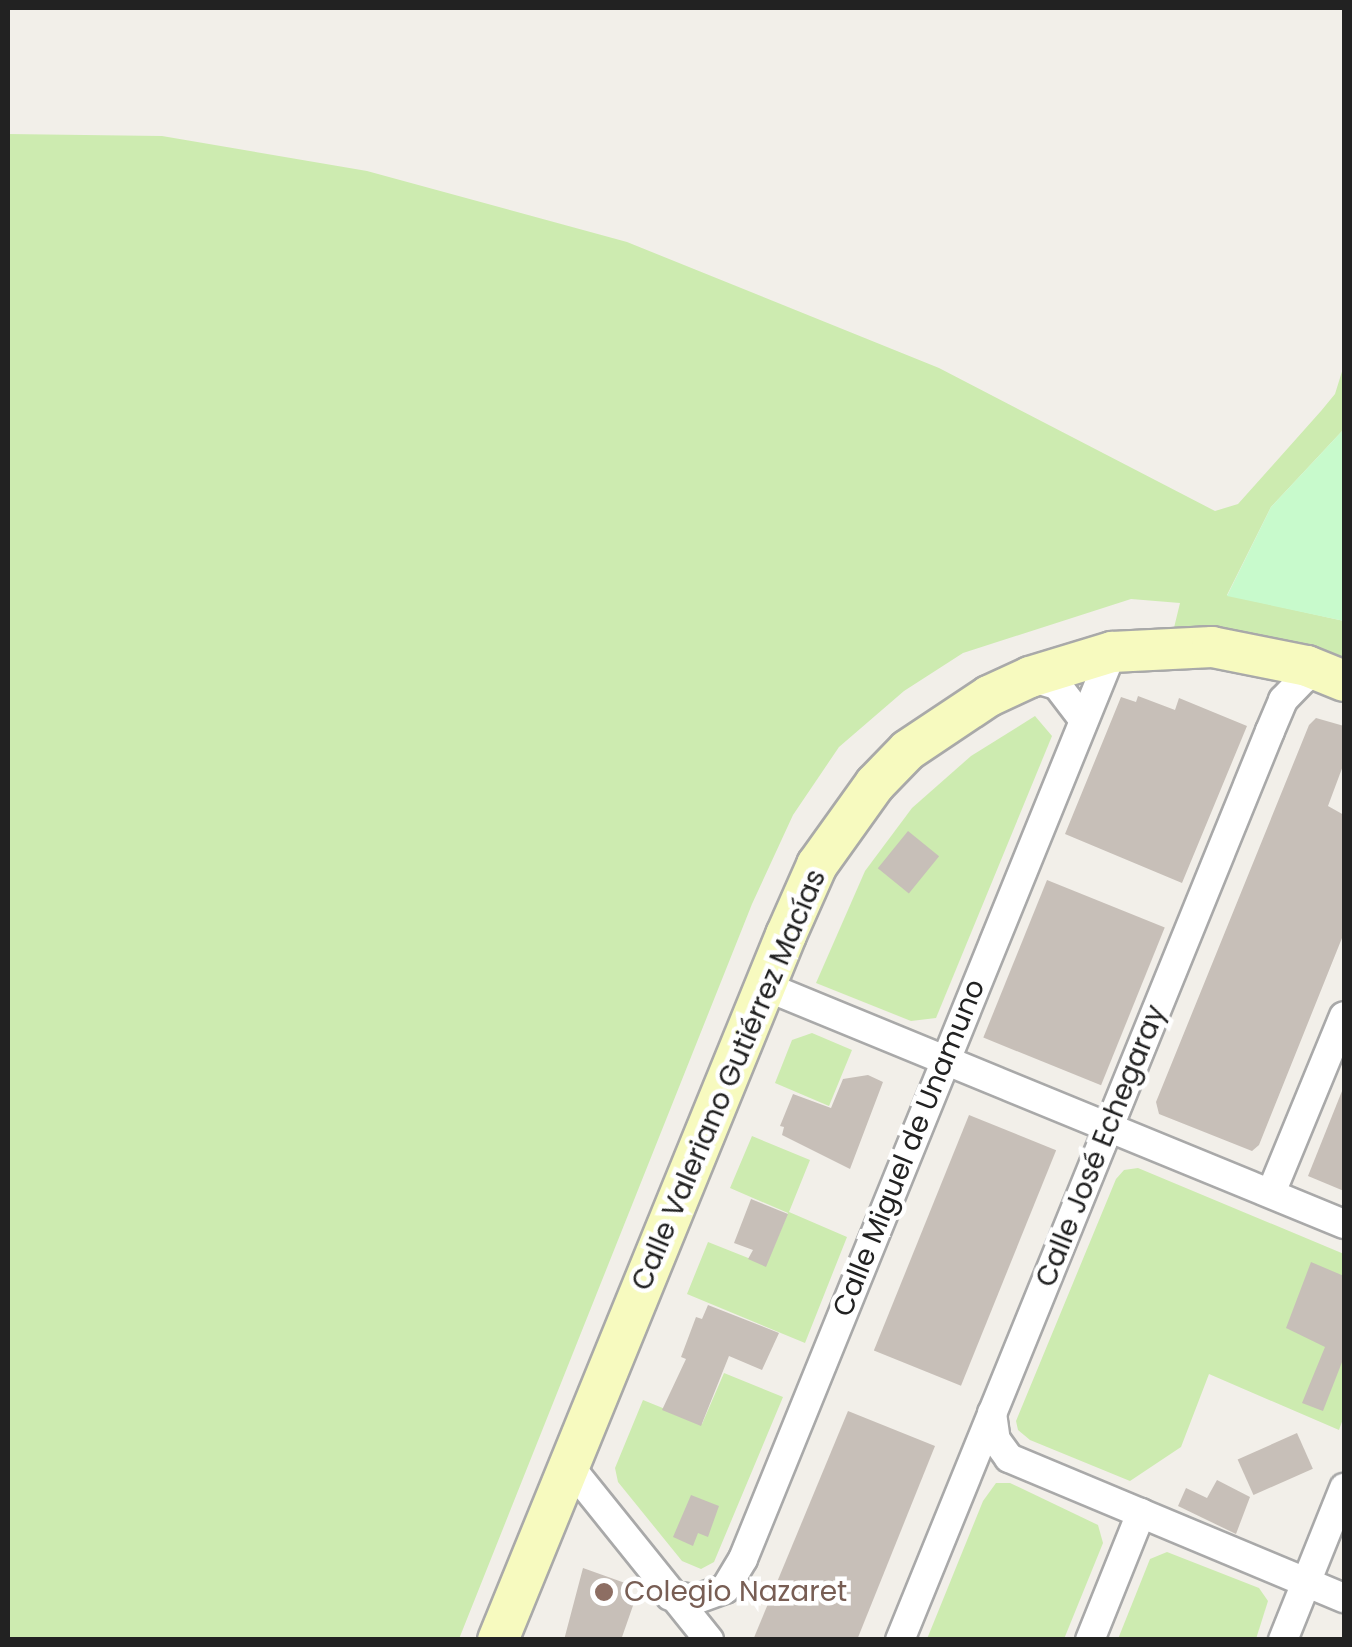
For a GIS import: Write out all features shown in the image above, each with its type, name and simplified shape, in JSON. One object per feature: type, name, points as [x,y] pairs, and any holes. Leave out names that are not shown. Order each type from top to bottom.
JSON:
[{"type":"main road","name":"Calle Valeriano Gutiérrez Macías","points":[[498,1640],[818,865],[875,784],[908,750],[952,719],[1030,677],[1112,652],[1212,647],[1334,676]]},
{"type":"street","name":"Calle Miguel de Unamuno","points":[[670,1596],[697,1599],[724,1589],[743,1559],[1112,652]]},
{"type":"street","name":"Calle José Echegaray","points":[[900,1640],[1283,700],[1304,678],[1334,676]]},
{"type":"street","points":[[1030,677],[1057,685],[1072,699],[1084,719]]},
{"type":"street","points":[[766,987],[1344,1224]]},
{"type":"street","points":[[1271,1194],[1344,1016]]},
{"type":"street","points":[[992,1413],[996,1440],[1009,1458],[1344,1598]]},
{"type":"street","points":[[570,1467],[709,1640]]},
{"type":"street","points":[[1283,1640],[1344,1488]]},
{"type":"street","points":[[1090,1640],[1140,1513]]},
{"type":"green space","points":[[8,134],[162,136],[367,171],[627,242],[939,368],[1215,511],[1238,504],[1321,411],[1335,394],[1344,365],[1344,429],[1271,507],[1227,595],[1344,621],[1344,666],[1172,636],[1180,603],[1131,599],[963,653],[904,691],[839,747],[793,815],[752,904],[459,1639],[8,1640]]},
{"type":"green space","points":[[1344,429],[1344,621],[1227,596],[1271,507]]},
{"type":"green space","points":[[1035,716],[1052,736],[936,1018],[911,1021],[816,983],[865,871],[912,808],[971,756]]},
{"type":"green space","points":[[812,1033],[852,1050],[829,1106],[775,1083],[792,1040]]},
{"type":"green space","points":[[752,1136],[810,1160],[789,1212],[847,1237],[805,1343],[687,1294],[708,1242],[766,1265],[788,1213],[730,1188]]},
{"type":"green space","points":[[1138,1168],[1344,1254],[1344,1416],[1339,1430],[1209,1374],[1181,1447],[1130,1481],[1030,1440],[1018,1430],[1016,1421],[1116,1179],[1124,1170]]},
{"type":"green space","points":[[724,1373],[783,1397],[714,1562],[701,1569],[682,1561],[618,1482],[615,1468],[643,1400],[702,1424]]},
{"type":"green space","points":[[996,1483],[1010,1483],[1098,1525],[1103,1543],[1064,1639],[927,1639],[983,1501]]},
{"type":"green space","points":[[1167,1552],[1259,1588],[1268,1601],[1256,1639],[1118,1639],[1150,1559]]},
{"type":"building","points":[[1138,696],[1175,710],[1179,698],[1247,726],[1182,883],[1065,834],[1121,697],[1136,702]]},
{"type":"building","points":[[1316,718],[1344,726],[1344,763],[1328,806],[1344,815],[1344,933],[1259,1145],[1252,1151],[1159,1114],[1156,1102],[1309,725]]},
{"type":"building","points":[[908,831],[939,856],[909,893],[878,868]]},
{"type":"building","points":[[1047,880],[1165,928],[1101,1085],[983,1038]]},
{"type":"building","points":[[868,1075],[883,1082],[850,1169],[782,1135],[784,1127],[780,1126],[793,1094],[831,1108],[843,1079]]},
{"type":"building","points":[[1344,1086],[1344,1191],[1308,1176]]},
{"type":"building","points":[[969,1115],[1056,1150],[961,1386],[874,1351]]},
{"type":"building","points":[[751,1199],[788,1214],[766,1267],[748,1259],[753,1250],[734,1243]]},
{"type":"building","points":[[1311,1262],[1344,1276],[1344,1357],[1323,1411],[1302,1403],[1325,1347],[1286,1328]]},
{"type":"building","points":[[708,1305],[779,1333],[762,1370],[729,1356],[701,1426],[662,1410],[686,1359],[681,1357],[696,1317],[702,1319]]},
{"type":"building","points":[[848,1411],[935,1446],[857,1640],[753,1640]]},
{"type":"building","points":[[1297,1433],[1313,1469],[1253,1495],[1238,1459]]},
{"type":"building","points":[[1217,1480],[1250,1497],[1236,1534],[1178,1506],[1186,1488],[1207,1498]]},
{"type":"building","points":[[691,1495],[719,1506],[708,1537],[698,1533],[693,1546],[673,1537]]},
{"type":"building","points":[[583,1568],[625,1583],[622,1592],[636,1597],[621,1640],[564,1640]]},
{"type":"place","name":"Colegio Nazaret","points":[[604,1592]]}]
